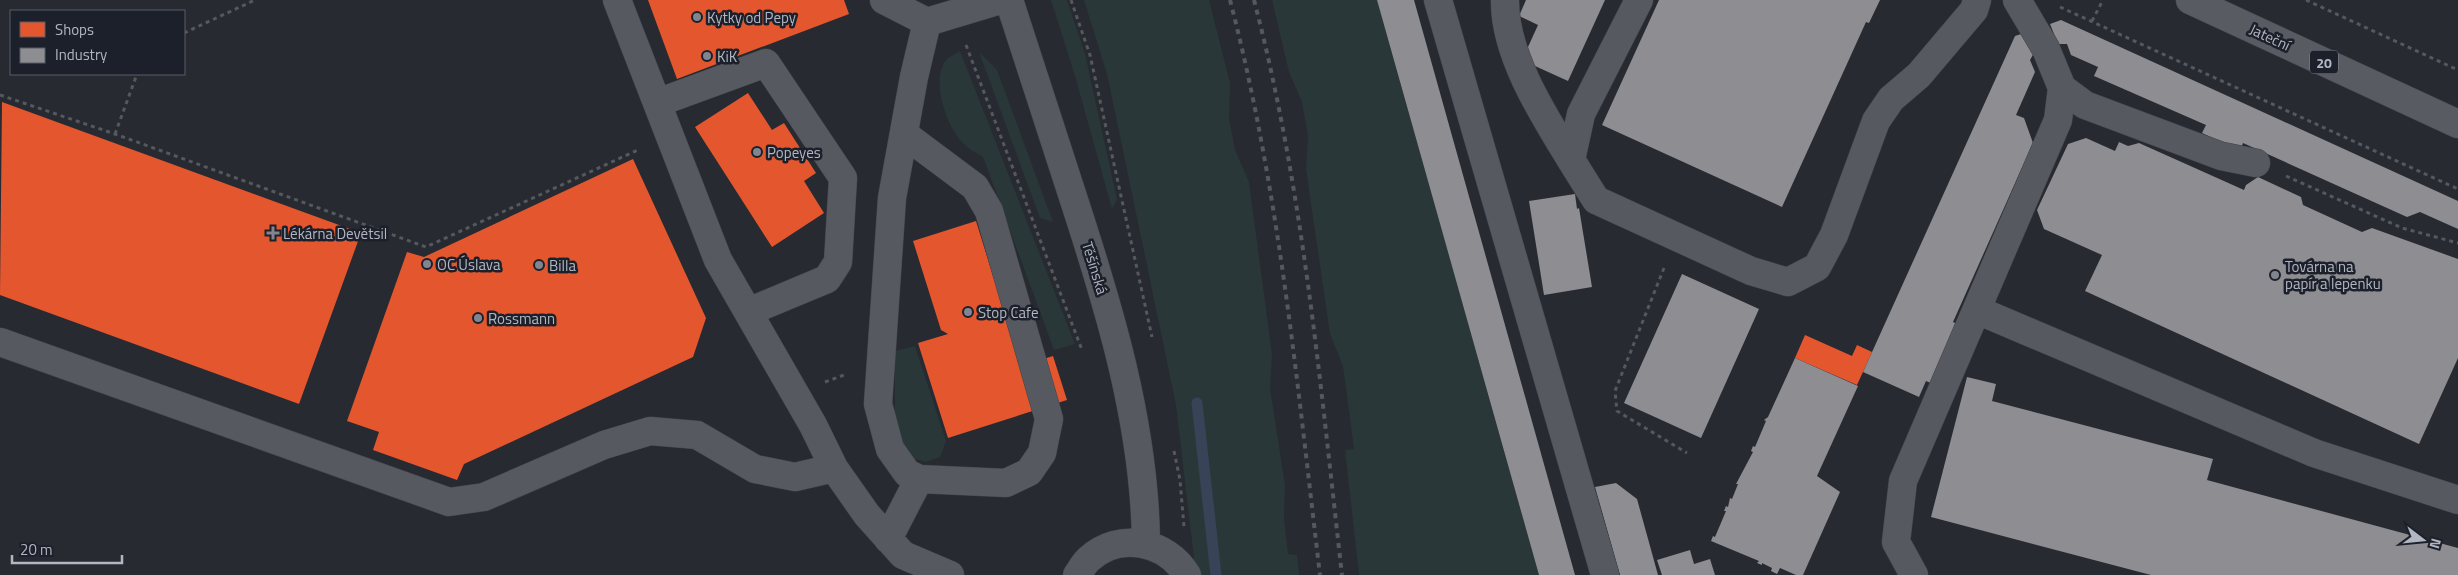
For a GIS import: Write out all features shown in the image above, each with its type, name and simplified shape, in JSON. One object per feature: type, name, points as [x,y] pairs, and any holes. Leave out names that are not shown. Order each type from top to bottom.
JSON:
[{"type":"main road","name":"Jateční","points":[[2190,0],[2458,124]]},
{"type":"street","points":[[617,0],[718,260],[813,425],[834,468],[867,515],[903,555],[950,575]]},
{"type":"street","points":[[884,0],[927,22],[1000,0]]},
{"type":"street","name":"Těšínská","points":[[1009,0],[1084,232],[1121,363],[1136,432],[1146,497],[1146,544]]},
{"type":"street","points":[[1438,0],[1605,575]]},
{"type":"street","points":[[1505,0],[1512,43],[1534,100],[1596,200],[1751,271],[1788,282],[1817,267],[1834,235],[1876,121],[1891,99],[1919,75],[1956,32],[1974,10],[1977,0]]},
{"type":"street","points":[[1571,160],[1581,114],[1639,0]]},
{"type":"street","points":[[1914,575],[1896,542],[1903,482],[2058,120],[2062,88],[2046,49],[2017,0]]},
{"type":"street","points":[[904,134],[975,187],[989,211],[1049,419],[1042,453],[1029,472],[1006,483],[920,479],[907,472],[890,449],[878,404],[892,198],[904,134],[927,22]]},
{"type":"street","points":[[657,103],[766,62],[843,178],[838,262],[832,273],[826,279],[748,312]]},
{"type":"street","points":[[2062,88],[2085,105],[2221,156],[2256,163]]},
{"type":"street","points":[[1976,310],[2314,453],[2458,500]]},
{"type":"street","points":[[0,342],[449,502],[484,497],[604,445],[650,430],[697,435],[755,469],[787,476],[795,477],[834,468]]},
{"type":"street","points":[[888,539],[920,479]]},
{"type":"street","points":[[1077,575],[1089,560],[1106,548],[1126,543],[1146,544],[1165,551],[1180,564],[1187,575]]},
{"type":"path","points":[[185,33],[255,0]]},
{"type":"path","points":[[1072,0],[1090,56],[1153,344]]},
{"type":"path","points":[[2092,21],[2102,0]]},
{"type":"path","points":[[2306,0],[2458,70]]},
{"type":"path","points":[[2054,4],[2458,189]]},
{"type":"path","points":[[954,14],[1083,353]]},
{"type":"path","points":[[115,134],[137,75]]},
{"type":"path","points":[[0,95],[115,134],[426,247],[670,136]]},
{"type":"path","points":[[2256,163],[2402,228],[2458,243]]},
{"type":"path","points":[[1676,237],[1615,391],[1617,410],[1687,453]]},
{"type":"path","points":[[1172,441],[1180,480],[1185,536]]},
{"type":"shaded area","points":[[1051,0],[1067,0],[1085,54],[1117,199],[1112,209],[1075,76]]},
{"type":"shaded area","points":[[1084,0],[1209,0],[1230,83],[1229,118],[1235,150],[1249,182],[1272,354],[1270,388],[1285,485],[1284,518],[1288,554],[1297,555],[1299,575],[1196,575],[1176,405],[1107,74]]},
{"type":"shaded area","points":[[1272,0],[1377,0],[1539,575],[1359,575],[1345,450],[1354,449],[1343,366],[1330,334],[1306,169],[1308,136],[1302,102],[1289,72]]},
{"type":"shaded area","points":[[960,51],[1075,344],[1054,350],[983,157],[964,144],[946,115],[940,90],[942,68],[947,59]]},
{"type":"shaded area","points":[[979,52],[997,70],[1053,222],[1040,218]]},
{"type":"shaded area","points":[[915,346],[946,441],[940,457],[926,462],[909,457],[898,440],[895,420],[895,351]]},
{"type":"building: Shops","points":[[648,0],[844,0],[849,14],[677,79]]},
{"type":"building: Shops","name":"Popeyes","points":[[748,93],[772,130],[784,123],[816,173],[804,181],[824,213],[772,247],[695,127]]},
{"type":"building: Shops","points":[[2,102],[361,233],[299,404],[0,295]]},
{"type":"building: Shops","name":"OC Úslava","points":[[633,159],[706,318],[693,357],[464,464],[457,480],[373,450],[379,432],[347,421],[407,252],[424,257]]},
{"type":"building: Shops","points":[[976,221],[1004,311],[1001,318],[1011,313],[1028,364],[1053,356],[1067,400],[948,438],[918,343],[948,334],[941,330],[913,241]]},
{"type":"building: Shops","points":[[1805,335],[1852,356],[1857,345],[1872,352],[1857,385],[1795,358]]},
{"type":"building: Industry","points":[[1377,0],[1414,0],[1575,575],[1539,575]]},
{"type":"building: Industry","points":[[1526,0],[1605,0],[1568,81],[1522,60],[1538,25],[1519,16]]},
{"type":"building: Industry","points":[[1659,0],[1880,0],[1869,23],[1866,22],[1782,207],[1602,125]]},
{"type":"building: Industry","points":[[2061,20],[2458,201],[2458,229],[2420,212],[2407,217],[2243,143],[2240,151],[2202,133],[2206,125],[2094,76],[2098,67],[2071,55],[2067,44],[2058,44],[2050,24]]},
{"type":"building: Industry","points":[[2024,33],[2034,53],[2030,60],[2035,72],[2016,115],[2024,118],[2033,143],[1953,322],[1959,325],[1933,384],[1926,381],[1919,397],[1863,372],[2015,36]]},
{"type":"building: Industry","name":"Továrna na papír a lepenku","points":[[2086,138],[2115,151],[2119,142],[2128,146],[2139,143],[2244,190],[2246,185],[2258,177],[2301,197],[2303,205],[2362,232],[2372,228],[2458,259],[2458,358],[2419,444],[2085,291],[2102,255],[2044,229],[2037,210],[2068,144]]},
{"type":"building: Industry","points":[[1575,194],[1592,287],[1544,295],[1529,201]]},
{"type":"building: Industry","points":[[1682,274],[1759,309],[1701,438],[1624,403]]},
{"type":"building: Industry","points":[[1795,358],[1858,386],[1817,476],[1840,492],[1803,575],[1796,575],[1780,568],[1777,574],[1771,571],[1772,568],[1762,563],[1762,565],[1757,563],[1759,561],[1711,541],[1713,536],[1715,537],[1726,511],[1724,511],[1726,506],[1728,507],[1730,498],[1732,499],[1738,484],[1736,484],[1753,452],[1751,451],[1753,446],[1755,447],[1766,421],[1764,420],[1768,417]]},
{"type":"building: Industry","points":[[1967,377],[1996,384],[1992,401],[2213,459],[2207,480],[2458,548],[2458,575],[2151,575],[1931,517]]},
{"type":"building: Industry","points":[[1616,483],[1637,499],[1658,575],[1620,575],[1595,487]]},
{"type":"building: Industry","points":[[1690,550],[1694,564],[1710,559],[1715,575],[1662,575],[1657,560]]},
{"type":"waterway","points":[[1197,403],[1216,575]]},
{"type":"railway","points":[[1230,0],[1262,142],[1274,214],[1285,286],[1320,575]]},
{"type":"railway","points":[[1254,0],[1271,71],[1298,213],[1342,575]]},
{"type":"place","name":"Kytky od Pepy","points":[[697,17]]},
{"type":"place","name":"KiK","points":[[707,56]]},
{"type":"place","name":"Popeyes","points":[[757,152]]},
{"type":"place","name":"Lékárna Devětsil","points":[[273,233]]},
{"type":"place","name":"OC Úslava","points":[[427,264]]},
{"type":"place","name":"Billa","points":[[539,265]]},
{"type":"place","name":"Továrna na papír a lepenku","points":[[2275,275]]},
{"type":"place","name":"Stop Cafe","points":[[968,312]]},
{"type":"place","name":"Rossmann","points":[[478,318]]}]
